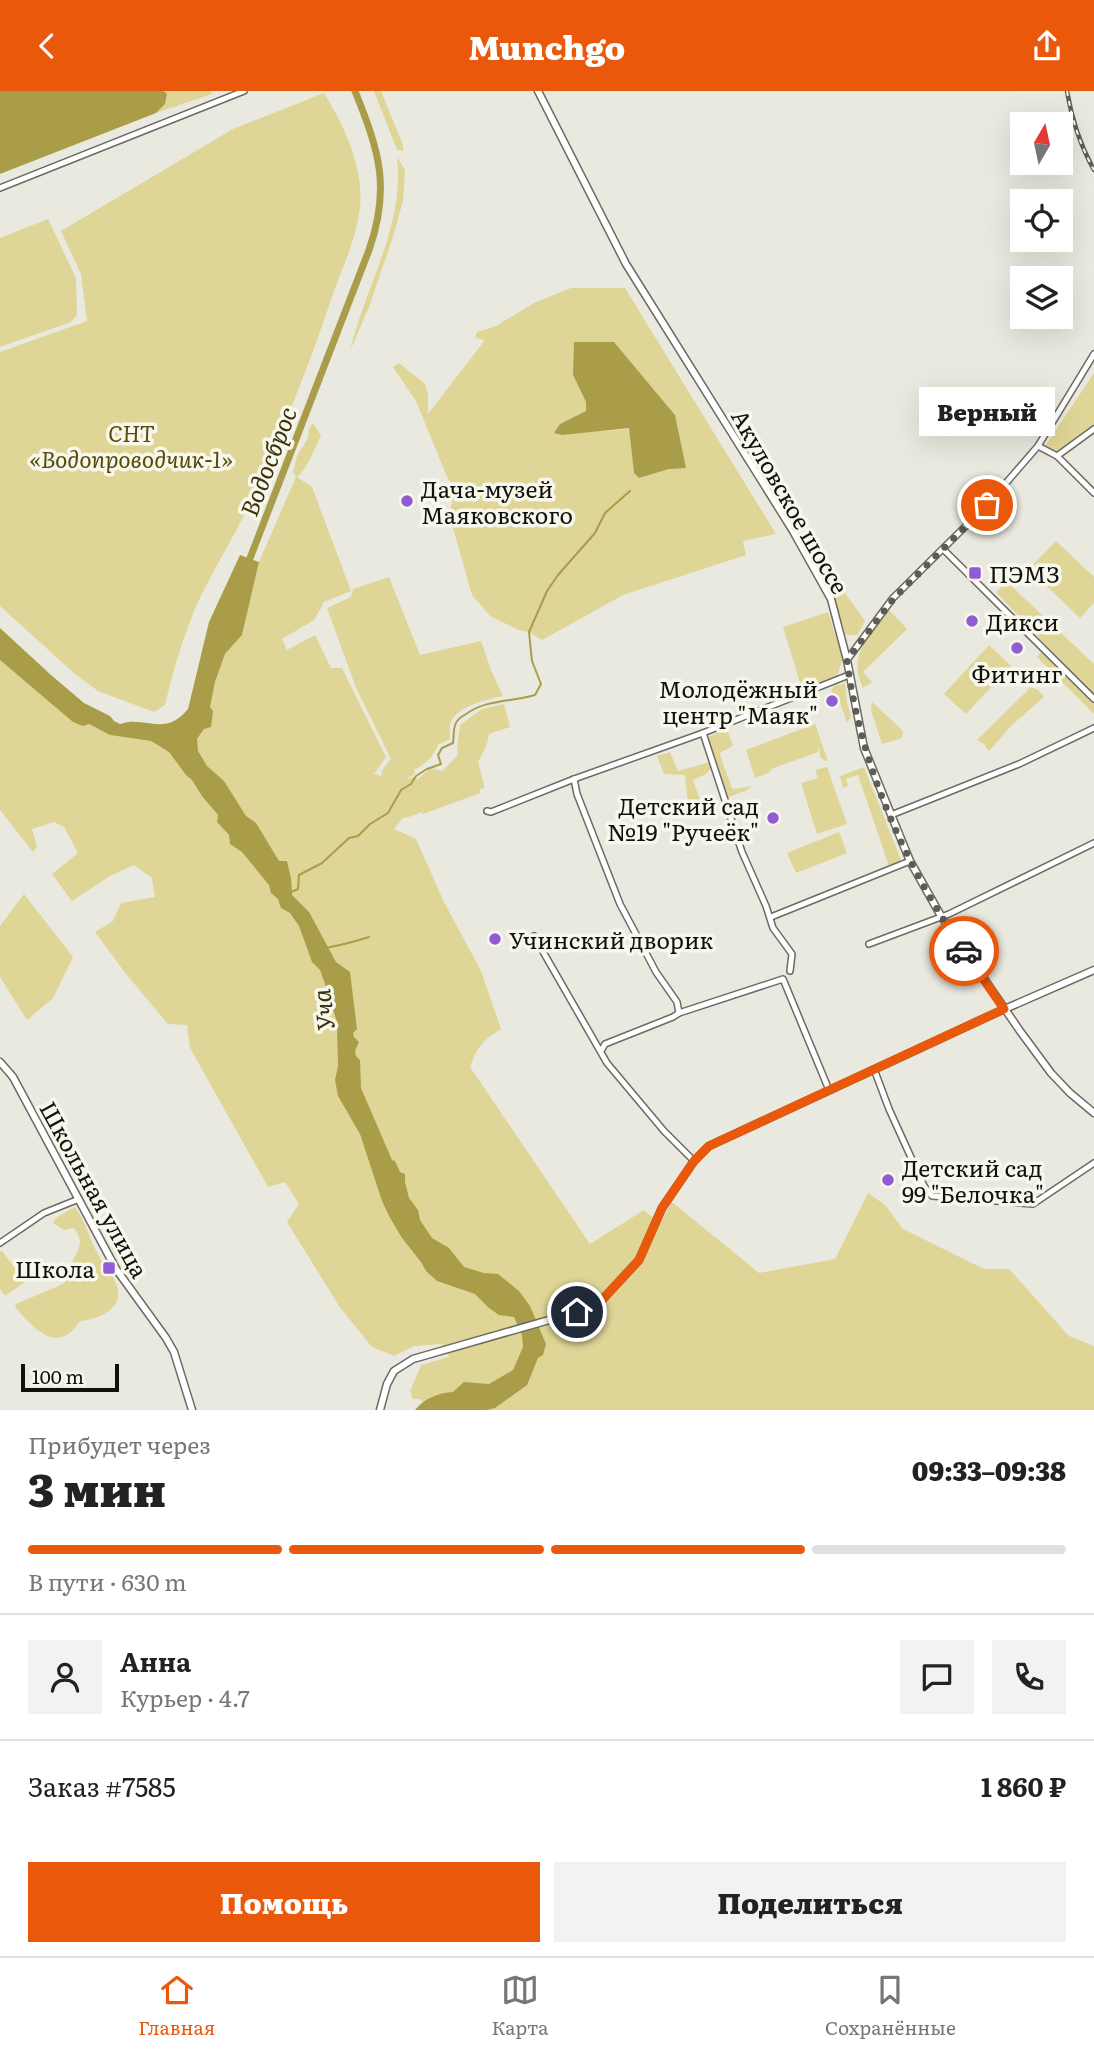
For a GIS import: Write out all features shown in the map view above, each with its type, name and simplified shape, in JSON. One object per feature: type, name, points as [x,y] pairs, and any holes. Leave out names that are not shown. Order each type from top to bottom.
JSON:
[{"type":"street","points":[[0,188],[244,91]]},
{"type":"street","name":"Акуловское шоссе","points":[[538,91],[626,264],[793,531],[831,599],[847,660],[864,748],[910,862],[941,916],[1051,1073],[1094,1112]]},
{"type":"street","points":[[847,660],[894,598],[987,505],[1038,446],[1094,354]]},
{"type":"street","points":[[1056,456],[1094,429]]},
{"type":"street","points":[[1038,446],[1056,456],[1094,493]]},
{"type":"street","points":[[943,549],[1094,699]]},
{"type":"street","points":[[487,811],[491,812],[703,733],[849,675]]},
{"type":"street","points":[[891,815],[1019,764],[1094,728]]},
{"type":"street","points":[[703,733],[742,852],[771,917],[773,928],[792,954],[790,971]]},
{"type":"street","points":[[574,779],[577,794],[620,904],[656,972],[677,1002],[679,1013]]},
{"type":"street","points":[[869,944],[941,916],[1094,843]]},
{"type":"street","points":[[771,917],[910,862]]},
{"type":"street","points":[[534,936],[607,1063],[664,1131],[694,1161]]},
{"type":"street","points":[[380,1410],[387,1384],[394,1371],[414,1359],[577,1312],[602,1300],[639,1260],[662,1208],[694,1161],[709,1146],[1094,970]]},
{"type":"street","points":[[601,1051],[605,1044],[679,1013],[783,979],[830,1090]]},
{"type":"street","name":"Школьная улица","points":[[0,1062],[13,1077],[116,1269],[174,1352],[192,1410]]},
{"type":"street","points":[[874,1069],[894,1121],[924,1186],[932,1196],[1033,1204],[1094,1163]]},
{"type":"street","points":[[0,1243],[44,1213],[79,1199]]},
{"type":"green space","points":[[164,91],[211,91],[212,94],[156,113],[165,104],[167,94]]},
{"type":"green space","points":[[374,91],[381,91],[403,151],[397,150]]},
{"type":"green space","name":"СНТ «Водопроводчик-1»","points":[[324,93],[342,126],[356,161],[360,200],[356,227],[283,427],[249,505],[197,604],[165,705],[154,712],[98,691],[75,674],[0,606],[0,352],[87,321],[81,274],[61,231],[233,129]]},
{"type":"green space","points":[[397,157],[405,170],[403,201],[369,307],[350,351],[390,232],[398,183]]},
{"type":"green space","points":[[48,219],[76,278],[77,315],[71,322],[0,347],[0,238]]},
{"type":"green space","points":[[571,288],[625,288],[776,534],[743,541],[746,555],[623,595],[542,640],[490,616],[472,595],[449,514],[455,489],[447,477],[416,401],[393,367],[399,363],[425,384],[428,414],[485,340],[475,338],[477,332],[496,326],[534,303]],"holes":[[[614,342],[675,415],[669,469],[639,478],[634,473],[630,428],[595,430],[560,424],[586,411],[586,402],[573,375]]]},
{"type":"green space","points":[[1094,373],[1094,424],[1056,452],[1046,445]]},
{"type":"green space","points":[[313,423],[321,435],[308,463],[297,477],[312,487],[351,591],[324,602],[314,620],[282,639],[287,650],[315,635],[331,668],[342,668],[386,757],[374,774],[381,776],[391,759],[356,688],[327,608],[351,597],[353,589],[389,577],[420,655],[481,641],[503,696],[474,704],[454,716],[450,724],[450,739],[438,745],[429,760],[414,770],[415,774],[404,780],[416,776],[417,780],[431,768],[442,771],[458,755],[460,725],[482,709],[504,704],[510,727],[489,734],[478,762],[485,788],[480,789],[480,793],[423,814],[422,812],[404,817],[394,829],[416,839],[444,902],[481,971],[501,1029],[481,1045],[470,1067],[590,1244],[644,1210],[660,1224],[672,1202],[759,1273],[835,1259],[868,1193],[885,1205],[903,1229],[984,1269],[1009,1269],[1069,1336],[1094,1346],[1094,1410],[430,1410],[420,1399],[413,1399],[410,1391],[421,1365],[449,1357],[442,1344],[414,1346],[394,1356],[372,1347],[339,1306],[287,1222],[299,1204],[285,1182],[268,1187],[190,1048],[187,1025],[168,1024],[95,932],[113,921],[121,903],[155,897],[152,878],[134,865],[110,876],[72,901],[52,874],[78,853],[64,827],[54,822],[32,829],[37,847],[33,852],[0,810],[0,660],[74,722],[89,724],[110,735],[151,741],[169,752],[197,739],[204,729],[225,654],[242,635],[259,562],[296,477],[293,472],[297,456]]},
{"type":"green space","points":[[1056,541],[1094,577],[1094,603],[1080,618],[1029,569]]},
{"type":"green space","points":[[814,550],[865,621],[857,635],[846,635],[833,596],[811,552]]},
{"type":"green space","points":[[1007,582],[1094,664],[1094,697],[996,592]]},
{"type":"green space","points":[[889,610],[907,629],[863,672],[872,682],[863,688],[859,676],[859,655],[868,637]]},
{"type":"green space","points":[[828,612],[843,659],[837,676],[802,689],[783,627]]},
{"type":"green space","points":[[989,645],[1011,666],[966,714],[944,694]]},
{"type":"green space","points":[[1043,650],[1094,699],[1094,714],[1037,657]]},
{"type":"green space","points":[[845,683],[851,716],[847,723],[840,702],[831,690],[834,686]]},
{"type":"green space","points":[[1031,687],[1044,697],[1013,724],[989,751],[977,740]]},
{"type":"green space","points":[[872,702],[903,731],[902,738],[882,744],[871,710]]},
{"type":"green space","points":[[815,724],[828,761],[820,757],[817,745],[818,752],[771,769],[770,772],[755,778],[746,750]]},
{"type":"green space","points":[[727,729],[733,745],[720,755],[732,788],[752,786],[726,798],[708,744],[710,736]]},
{"type":"green space","points":[[670,752],[678,771],[710,762],[710,770],[693,780],[704,812],[702,817],[689,812],[685,775],[664,774],[657,756]]},
{"type":"green space","points":[[827,767],[847,824],[817,834],[801,783],[818,778],[815,770]]},
{"type":"green space","points":[[864,767],[901,860],[889,866],[858,775],[846,779],[848,786],[843,788],[840,776]]},
{"type":"green space","points":[[839,832],[847,853],[796,873],[787,853]]},
{"type":"green space","points":[[24,894],[73,957],[53,998],[27,1020],[0,977],[0,926]]},
{"type":"green space","points":[[75,1207],[116,1284],[117,1300],[114,1306],[102,1315],[80,1321],[71,1332],[54,1338],[38,1330],[15,1307],[16,1304],[63,1284],[66,1280],[80,1239],[74,1228],[64,1230],[53,1223],[57,1217]]},
{"type":"green space","points":[[2,1251],[25,1282],[5,1296],[0,1289]]},
{"type":"shaded area","points":[[0,91],[164,91],[167,94],[165,104],[156,113],[0,174]]},
{"type":"shaded area","points":[[574,342],[614,342],[675,415],[686,468],[669,469],[639,478],[634,473],[629,428],[562,435],[554,433],[560,424],[586,411],[586,402],[573,375]]},
{"type":"shaded area","points":[[240,555],[259,562],[242,635],[225,654],[210,707],[213,711],[211,727],[204,729],[197,739],[198,751],[207,766],[224,781],[246,816],[256,823],[279,861],[287,861],[292,895],[309,912],[336,962],[350,972],[357,1029],[353,1033],[359,1042],[355,1051],[360,1060],[361,1088],[392,1160],[400,1172],[405,1174],[409,1198],[418,1210],[420,1220],[432,1238],[449,1248],[464,1267],[498,1274],[519,1291],[530,1306],[546,1344],[543,1355],[538,1358],[527,1385],[495,1408],[415,1410],[432,1397],[453,1392],[464,1382],[489,1384],[513,1370],[523,1347],[522,1335],[514,1317],[499,1315],[475,1294],[437,1281],[426,1271],[389,1216],[360,1134],[338,1096],[335,1080],[338,1066],[337,1023],[320,970],[312,962],[299,926],[290,913],[281,908],[269,885],[242,852],[230,844],[229,835],[217,822],[218,815],[169,752],[151,741],[110,735],[89,724],[83,726],[73,722],[0,660],[0,628],[84,703],[110,716],[114,721],[120,724],[171,722],[188,709],[209,622]]},
{"type":"waterway","name":"Водосброс","points":[[247,566],[376,228],[381,188],[379,169],[376,151],[355,91]]},
{"type":"waterway","points":[[291,892],[298,889],[299,875],[322,863],[349,838],[358,836],[370,824],[388,813],[401,790],[411,784],[416,776],[441,764],[438,755],[442,748],[453,743],[458,720],[474,709],[491,703],[535,695],[541,684],[532,661],[529,632],[547,591],[595,533],[605,513],[630,491]]},
{"type":"waterway","points":[[326,948],[369,937]]},
{"type":"railway","points":[[1067,91],[1077,132],[1094,170]]},
{"type":"way so far","points":[[964,951],[910,862],[864,748],[847,660],[894,598],[987,505]]},
{"type":"place","name":"Дача-музей Маяковского","points":[[407,501]]},
{"type":"place","name":"Верный","points":[[987,505]]},
{"type":"place","name":"ПЭМЗ","points":[[975,573]]},
{"type":"place","name":"Дикси","points":[[972,621]]},
{"type":"place","name":"Фитинг","points":[[1017,648]]},
{"type":"place","name":"Молодёжный центр \"Маяк\"","points":[[832,701]]},
{"type":"place","name":"Детский сад №19 \"Ручеёк\"","points":[[773,818]]},
{"type":"place","name":"Учинский дворик","points":[[495,939]]},
{"type":"place","name":"Детский сад 99 \"Белочка\"","points":[[888,1180]]},
{"type":"place","name":"Школа","points":[[109,1268]]},
{"type":"route","points":[[577,1312],[602,1300],[639,1260],[662,1208],[694,1161],[709,1146],[1004,1009],[964,951]]},
{"type":"water label","name":"Уча","points":[[322,1010]]}]
